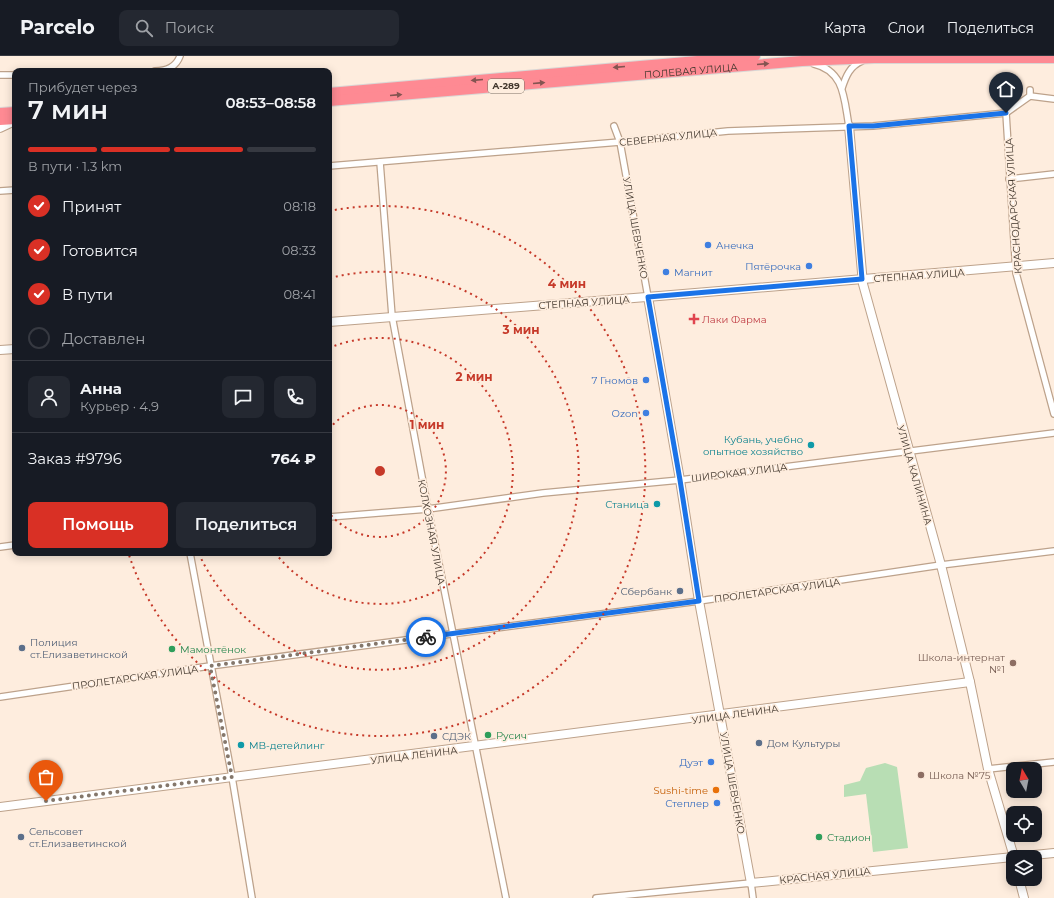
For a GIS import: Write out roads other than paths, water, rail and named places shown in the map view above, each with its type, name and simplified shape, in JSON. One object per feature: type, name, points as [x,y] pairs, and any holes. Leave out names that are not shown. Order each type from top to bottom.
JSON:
[{"type":"highway","name":"ПОЛЕВАЯ УЛИЦА","points":[[332,93],[755,56]]},
{"type":"highway","name":"ПОЛЕВАЯ УЛИЦА","points":[[332,101],[802,61],[874,58],[1054,58]]},
{"type":"highway","points":[[0,113],[12,112]]},
{"type":"highway","points":[[0,120],[12,120]]},
{"type":"street","points":[[172,68],[178,62],[180,56]]},
{"type":"street","name":"А-289","points":[[842,88],[848,72],[853,66],[860,61],[874,58]]},
{"type":"street","name":"А-289","points":[[802,61],[821,65],[832,71],[837,77],[842,88]]},
{"type":"street","points":[[0,75],[12,75]]},
{"type":"street","name":"УЛИЦА КАЛИНИНА","points":[[842,88],[849,126],[862,279],[941,566],[970,682],[988,769],[1012,850]]},
{"type":"street","points":[[1006,113],[1030,93],[1054,99]]},
{"type":"street","name":"СЕВЕРНАЯ УЛИЦА","points":[[332,166],[620,142],[728,131],[873,126],[1006,113]]},
{"type":"street","name":"КРАСНОДАРСКАЯ УЛИЦА","points":[[1006,113],[1016,273],[1054,414]]},
{"type":"street","points":[[0,128],[12,122]]},
{"type":"street","name":"УЛИЦА ШЕВЧЕНКО","points":[[614,126],[620,142],[648,297],[680,480],[699,601],[753,898]]},
{"type":"street","name":"КОЛХОЗНАЯ УЛИЦА","points":[[380,162],[392,316],[452,633],[506,898]]},
{"type":"street","points":[[1009,179],[1054,174]]},
{"type":"street","points":[[0,191],[12,190]]},
{"type":"street","name":"СТЕПНАЯ УЛИЦА","points":[[332,322],[1054,263]]},
{"type":"street","points":[[0,350],[12,349]]},
{"type":"street","name":"ШИРОКАЯ УЛИЦА","points":[[332,517],[428,509],[543,493],[680,480],[1054,433]]},
{"type":"street","points":[[0,547],[12,545]]},
{"type":"street","name":"ПРОЛЕТАРСКАЯ УЛИЦА","points":[[0,697],[210,666],[699,601],[1054,551]]},
{"type":"street","points":[[191,556],[232,777],[252,898]]},
{"type":"street","name":"УЛИЦА ЛЕНИНА","points":[[0,807],[721,716],[970,682]]},
{"type":"street","points":[[988,769],[1054,762]]},
{"type":"street","name":"КРАСНАЯ УЛИЦА","points":[[1042,854],[1054,853]]},
{"type":"street","name":"КРАСНАЯ УЛИЦА","points":[[596,898],[1006,858]]},
{"type":"street","points":[[1021,886],[1024,898]]},
{"type":"place","name":"Анечка","points":[[708,245]]},
{"type":"place","name":"Пятёрочка","points":[[809,266]]},
{"type":"place","name":"Магнит","points":[[666,272]]},
{"type":"place","name":"Лаки Фарма","points":[[694,319]]},
{"type":"place","name":"7 Гномов","points":[[646,380]]},
{"type":"place","name":"Ozon","points":[[646,413]]},
{"type":"place","name":"Кубань, учебно опытное хозяйство","points":[[811,445]]},
{"type":"place","name":"Станица","points":[[657,504]]},
{"type":"place","name":"Сбербанк","points":[[680,591]]},
{"type":"place","name":"Полиция ст.Елизаветинской","points":[[22,648]]},
{"type":"place","name":"Мамонтёнок","points":[[172,649]]},
{"type":"place","name":"Школа-интернат №1","points":[[1013,663]]},
{"type":"place","name":"Русич","points":[[488,735]]},
{"type":"place","name":"СДЭК","points":[[434,736]]},
{"type":"place","name":"Дом Культуры","points":[[759,743]]},
{"type":"place","name":"MB-детейлинг","points":[[241,745]]},
{"type":"place","name":"Дуэт","points":[[711,762]]},
{"type":"place","name":"Школа №75","points":[[921,775]]},
{"type":"place","name":"Sushi-time","points":[[716,790]]},
{"type":"place","name":"Степлер","points":[[717,803]]},
{"type":"place","name":"Сельсовет ст.Елизаветинской","points":[[21,837]]},
{"type":"place","name":"Стадион","points":[[819,837]]}]
